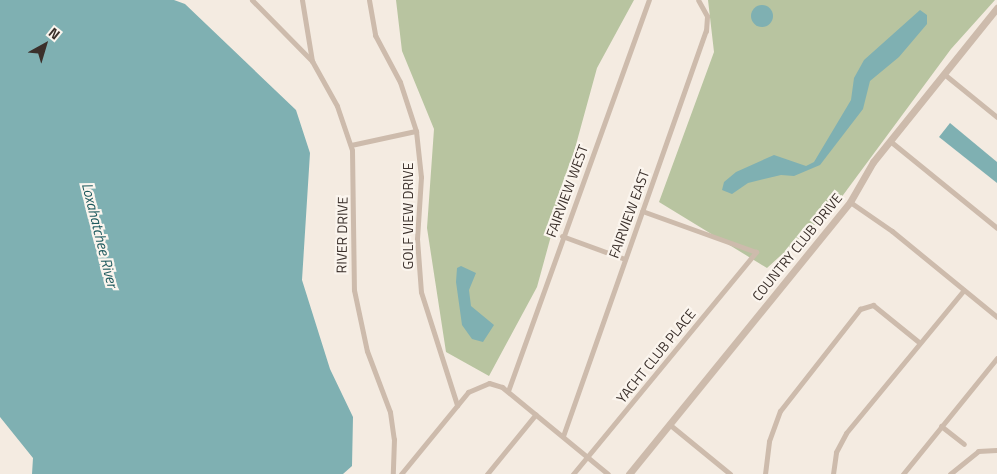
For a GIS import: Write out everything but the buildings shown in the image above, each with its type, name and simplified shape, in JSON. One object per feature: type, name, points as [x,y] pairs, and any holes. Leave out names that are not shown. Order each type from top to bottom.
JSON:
[{"type":"street","points":[[252,0],[312,61]]},
{"type":"street","name":"RIVER DRIVE","points":[[302,0],[312,61],[337,106],[351,145],[354,178],[350,251],[354,290],[367,351],[390,412],[394,439],[393,474]]},
{"type":"street","name":"GOLF VIEW DRIVE","points":[[369,0],[375,35],[400,82],[416,131],[421,177],[417,248],[421,292],[457,405]]},
{"type":"street","name":"FAIRVIEW WEST","points":[[508,391],[562,236],[649,0]]},
{"type":"street","name":"FAIRVIEW EAST","points":[[562,436],[706,32],[706,12],[698,0]]},
{"type":"street","name":"COUNTRY CLUB DRIVE","points":[[629,474],[850,202],[890,141],[997,8]]},
{"type":"street","points":[[944,74],[997,118]]},
{"type":"street","points":[[351,145],[416,131]]},
{"type":"street","points":[[890,141],[997,228]]},
{"type":"street","points":[[850,202],[997,317]]},
{"type":"street","name":"YACHT CLUB PLACE","points":[[573,474],[756,252],[642,211]]},
{"type":"street","points":[[562,236],[625,259]]},
{"type":"street","points":[[833,474],[844,437],[964,290]]},
{"type":"street","points":[[765,474],[769,441],[780,411],[860,309],[873,305],[920,343]]},
{"type":"street","points":[[902,474],[997,358]]},
{"type":"street","points":[[400,474],[457,405],[479,384],[493,383],[508,391],[608,474]]},
{"type":"street","points":[[487,474],[536,414]]},
{"type":"street","points":[[669,424],[730,474]]},
{"type":"street","points":[[941,426],[964,444]]},
{"type":"street","points":[[950,474],[978,451],[997,450]]},
{"type":"green space","points":[[396,0],[634,0],[597,68],[537,287],[489,376],[446,352],[427,228],[434,129],[402,51]]},
{"type":"green space","points":[[708,0],[995,0],[951,49],[835,206],[767,268],[659,202],[714,52]]},
{"type":"water","name":"Loxahatchee River","points":[[0,0],[174,0],[185,4],[296,110],[310,153],[302,280],[330,369],[353,417],[352,466],[343,474],[32,474],[33,458],[0,417]]},
{"type":"water","points":[[762,5],[770,8],[773,16],[770,24],[762,27],[754,24],[751,16],[754,8]]},
{"type":"water","points":[[920,10],[927,15],[927,24],[899,57],[870,81],[863,109],[820,165],[794,176],[781,175],[748,183],[732,194],[722,190],[724,182],[736,172],[774,155],[806,166],[814,162],[851,100],[854,78],[864,60]]},
{"type":"water","points":[[950,123],[997,162],[997,183],[939,137]]},
{"type":"water","points":[[461,266],[476,273],[469,290],[471,306],[494,325],[483,342],[472,339],[462,325],[456,282],[457,268]]}]
